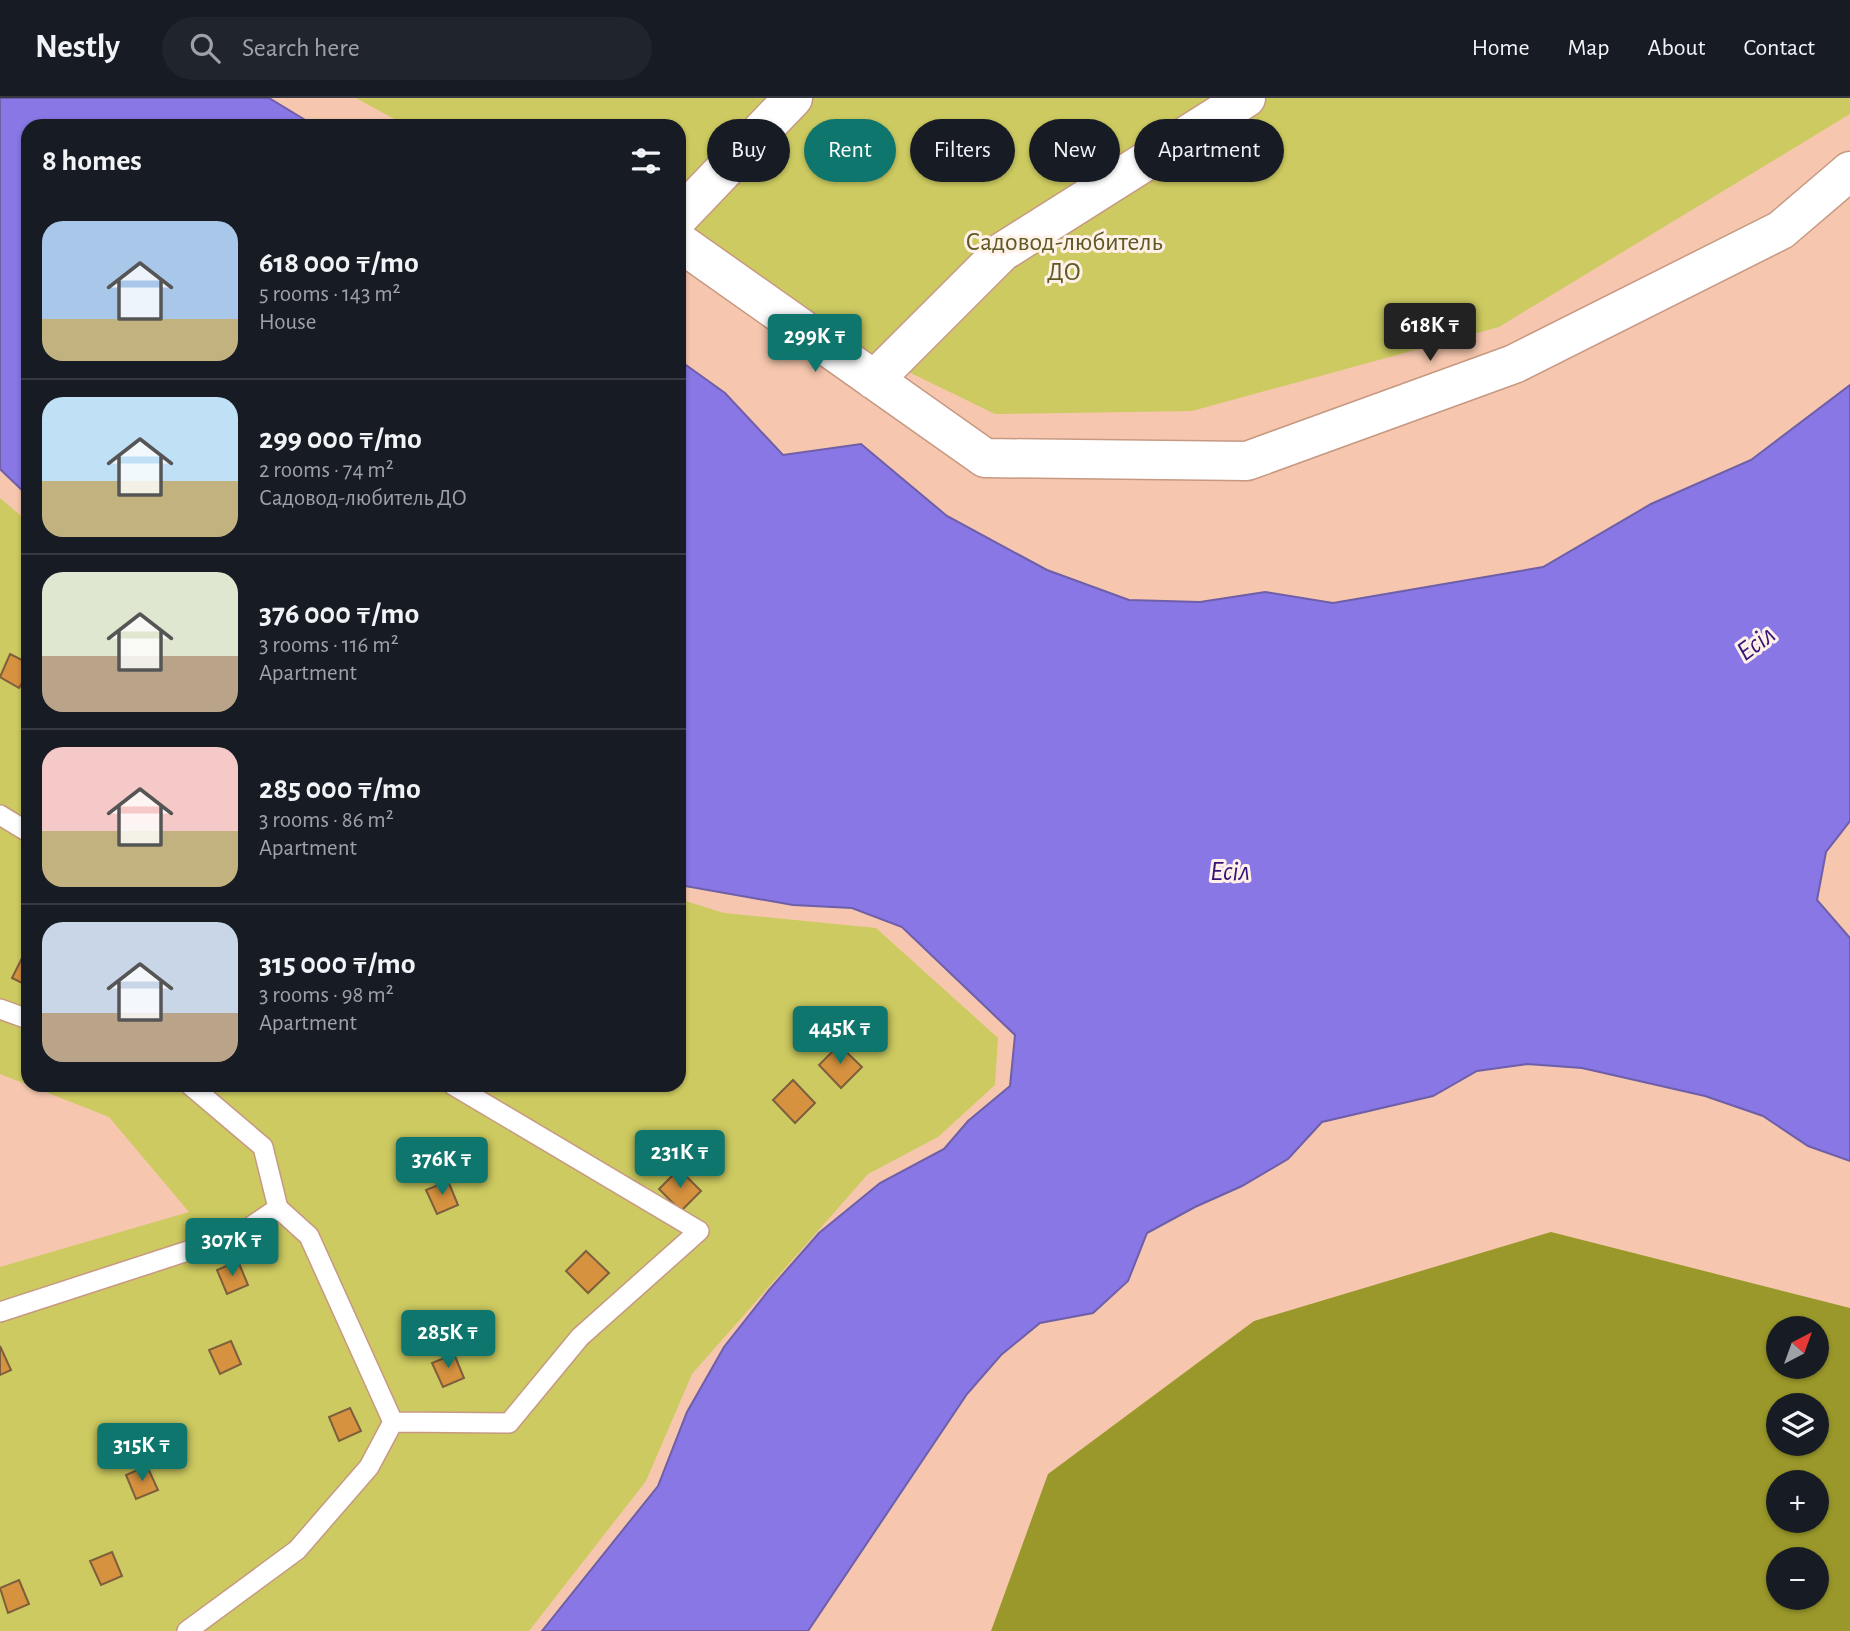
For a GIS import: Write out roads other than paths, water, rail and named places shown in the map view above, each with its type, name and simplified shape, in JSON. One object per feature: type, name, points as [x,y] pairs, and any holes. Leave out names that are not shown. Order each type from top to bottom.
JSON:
[{"type":"street","points":[[686,210],[793,98]]},
{"type":"street","points":[[874,380],[1002,252],[1246,98]]},
{"type":"street","points":[[686,247],[985,458],[1247,461],[1514,364],[1782,230],[1850,171]]},
{"type":"lane","points":[[0,816],[21,828]]},
{"type":"lane","points":[[0,1009],[21,1016]]},
{"type":"lane","points":[[198,1092],[263,1147],[278,1208],[309,1236],[393,1422]]},
{"type":"lane","points":[[393,1422],[509,1423],[580,1337],[699,1231],[465,1092]]},
{"type":"lane","points":[[0,1312],[240,1234],[278,1208]]},
{"type":"lane","points":[[187,1631],[297,1550],[369,1467],[393,1422]]},
{"type":"water","points":[[0,98],[269,98],[304,119],[21,119],[21,489],[0,469]]},
{"type":"water","name":"Есіл","points":[[686,365],[725,393],[783,455],[861,444],[947,516],[1047,570],[1129,600],[1200,602],[1265,592],[1333,603],[1543,567],[1651,504],[1751,460],[1850,385],[1850,821],[1826,852],[1817,900],[1850,938],[1850,1161],[1808,1146],[1763,1116],[1705,1096],[1582,1068],[1527,1064],[1477,1071],[1433,1096],[1322,1122],[1288,1159],[1242,1186],[1147,1233],[1128,1281],[1093,1313],[1040,1323],[1001,1355],[967,1394],[808,1631],[542,1631],[658,1486],[687,1412],[724,1347],[769,1290],[819,1233],[880,1183],[944,1149],[968,1121],[1010,1086],[1015,1035],[902,927],[852,908],[793,905],[686,886]]},
{"type":"park label","name":"Садовод-любитель ДО","points":[[1064,256]]}]
